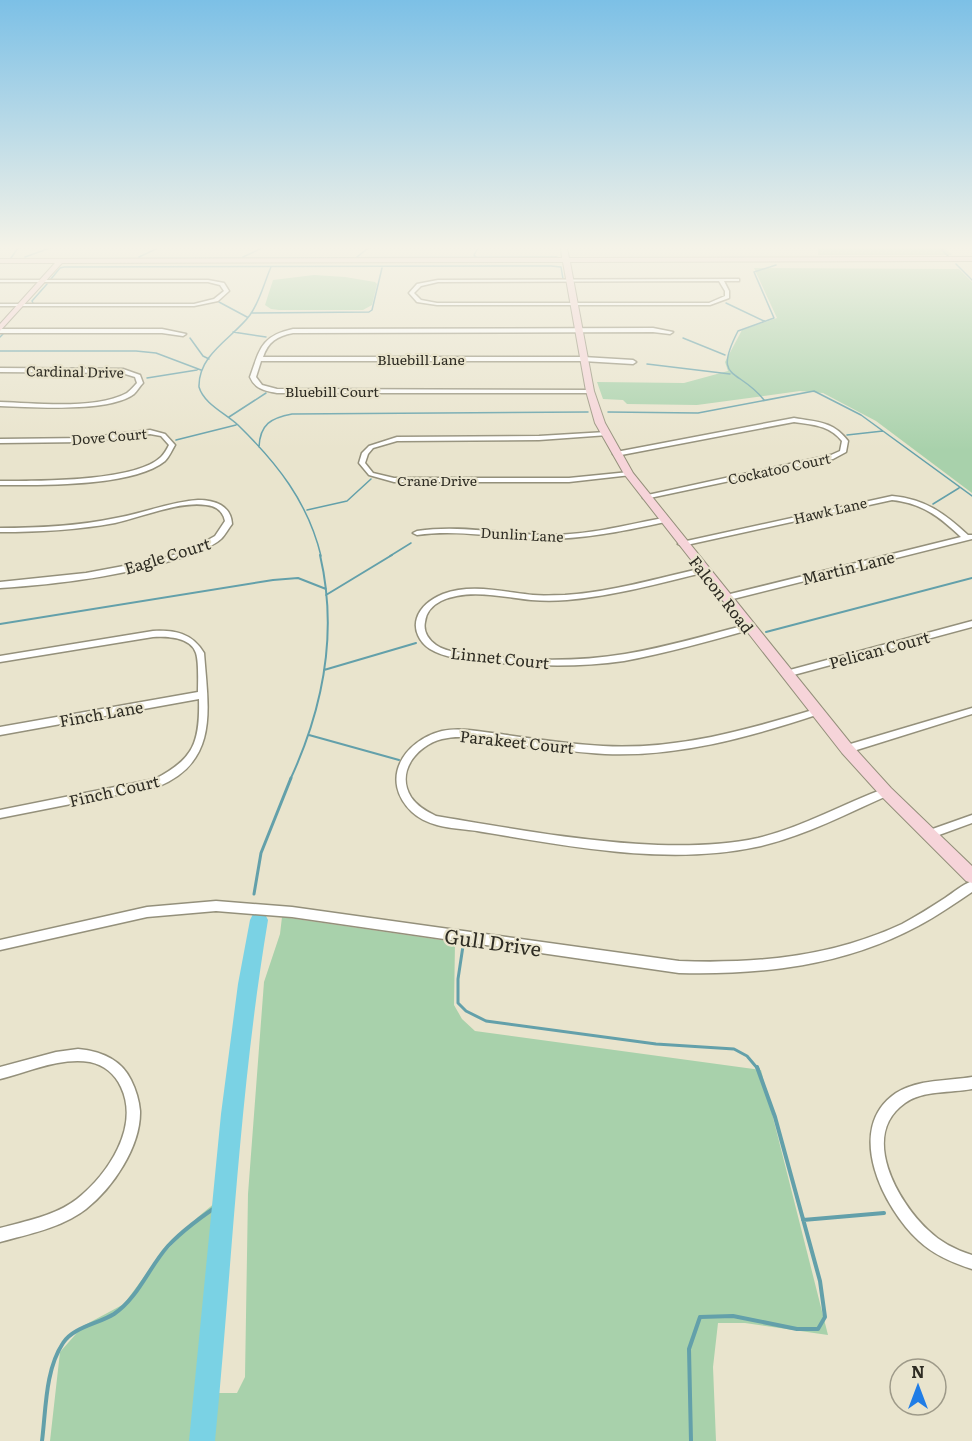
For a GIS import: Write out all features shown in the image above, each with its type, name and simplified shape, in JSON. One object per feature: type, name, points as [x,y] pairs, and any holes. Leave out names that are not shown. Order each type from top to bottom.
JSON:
[{"type":"main road","points":[[0,330],[12,315]]},
{"type":"main road","name":"Falcon Road","points":[[576,315],[590,391],[606,434],[629,474],[682,544],[847,749],[928,835],[972,876]]},
{"type":"street","points":[[0,330],[162,331],[183,334]]},
{"type":"street","points":[[259,359],[268,341],[276,335],[293,331],[653,330],[670,332]]},
{"type":"street","name":"Bluebill Lane","points":[[259,359],[583,358],[633,362]]},
{"type":"street","name":"Bluebill Court","points":[[259,359],[253,377],[254,381],[260,387],[276,391],[590,391]]},
{"type":"street","name":"Cardinal Drive","points":[[0,370],[123,371],[135,374],[140,380],[138,388],[132,393],[105,402],[0,404]]},
{"type":"street","name":"Cockatoo Court","points":[[616,454],[794,420],[825,425],[838,432],[845,441],[844,449],[832,457],[645,496]]},
{"type":"street","name":"Dove Court","points":[[0,441],[86,440],[150,432],[163,435],[172,445],[168,456],[156,464],[120,475],[59,482],[0,483]]},
{"type":"street","name":"Crane Drive","points":[[606,434],[548,438],[397,439],[371,447],[365,453],[362,463],[371,474],[394,480],[569,480],[629,474]]},
{"type":"street","name":"Hawk Lane","points":[[682,544],[892,498],[911,500],[929,507],[970,537]]},
{"type":"street","name":"Eagle Court","points":[[0,530],[86,525],[193,502],[218,507],[227,514],[228,522],[223,534],[209,544],[149,563],[77,578],[0,585]]},
{"type":"street","name":"Dunlin Lane","points":[[417,533],[447,530],[534,537],[570,537],[663,520]]},
{"type":"street","name":"Martin Lane","points":[[725,598],[970,537]]},
{"type":"street","name":"Linnet Court","points":[[703,570],[608,592],[569,597],[518,597],[470,592],[450,594],[428,606],[422,617],[420,628],[428,643],[446,652],[495,660],[550,663],[634,656],[749,627]]},
{"type":"street","name":"Pelican Court","points":[[786,674],[972,624]]},
{"type":"street","name":"Finch Court","points":[[0,659],[153,634],[172,634],[188,639],[198,649],[202,735],[200,746],[189,763],[157,783],[0,814]]},
{"type":"street","name":"Finch Lane","points":[[0,730],[201,695]]},
{"type":"street","points":[[847,749],[972,711]]},
{"type":"street","name":"Parakeet Court","points":[[816,712],[728,737],[659,749],[607,750],[467,734],[443,735],[431,738],[414,748],[402,768],[400,784],[407,801],[421,814],[434,820],[611,845],[679,850],[754,843],[797,831],[886,792]]},
{"type":"street","points":[[928,835],[972,819]]},
{"type":"street","name":"Gull Drive","points":[[0,945],[147,912],[226,906],[292,912],[679,967],[741,969],[801,962],[857,948],[907,927],[972,886]]},
{"type":"street","points":[[0,1073],[69,1056],[99,1059],[115,1068],[127,1083],[133,1102],[129,1136],[121,1157],[108,1178],[91,1196],[50,1221],[0,1234]]},
{"type":"street","points":[[972,1083],[921,1089],[906,1094],[886,1112],[880,1127],[878,1145],[880,1164],[887,1184],[906,1217],[936,1245],[972,1262]]},
{"type":"green space","points":[[776,315],[972,315],[972,493],[876,421],[823,393],[800,391],[697,405],[627,404],[623,400],[603,399],[597,382],[684,383],[728,371],[725,362],[742,330],[777,318]]},
{"type":"green space","points":[[282,917],[455,942],[454,1005],[462,1019],[475,1031],[761,1070],[828,1335],[745,1323],[718,1323],[713,1367],[716,1441],[50,1441],[60,1352],[83,1326],[124,1304],[152,1266],[198,1217],[216,1202],[211,1322],[219,1393],[237,1393],[245,1377],[248,1194],[264,982],[280,934]]},
{"type":"waterway","points":[[234,332],[250,315]]},
{"type":"waterway","points":[[752,315],[764,321]]},
{"type":"waterway","points":[[764,400],[732,372],[728,367],[727,359],[738,331],[774,318],[773,315]]},
{"type":"waterway","points":[[208,359],[234,332]]},
{"type":"waterway","points":[[234,332],[266,337]]},
{"type":"waterway","points":[[0,337],[3,334]]},
{"type":"waterway","points":[[190,338],[203,356],[208,359]]},
{"type":"waterway","points":[[683,338],[725,355]]},
{"type":"waterway","points":[[0,351],[136,351],[156,353],[201,370]]},
{"type":"waterway","points":[[208,359],[200,375],[199,387],[202,393],[210,403],[238,425],[259,447]]},
{"type":"waterway","points":[[647,364],[730,374]]},
{"type":"waterway","points":[[147,378],[197,370]]},
{"type":"waterway","points":[[608,412],[698,413],[814,391],[861,415],[883,431]]},
{"type":"waterway","points":[[229,417],[266,393]]},
{"type":"waterway","points":[[259,447],[262,433],[268,423],[292,414],[588,412]]},
{"type":"waterway","points":[[176,440],[236,425]]},
{"type":"waterway","points":[[847,435],[883,431]]},
{"type":"waterway","points":[[883,431],[972,496]]},
{"type":"waterway","points":[[259,447],[278,469],[299,501],[308,518],[321,556]]},
{"type":"waterway","points":[[307,510],[347,501],[371,479]]},
{"type":"waterway","points":[[933,504],[959,488]]},
{"type":"waterway","points":[[390,556],[411,543]]},
{"type":"waterway","points":[[320,555],[325,589]]},
{"type":"waterway","points":[[326,595],[392,555]]},
{"type":"waterway","points":[[0,624],[273,580],[298,578],[325,589]]},
{"type":"waterway","points":[[766,632],[972,578]]},
{"type":"waterway","points":[[325,589],[326,595]]},
{"type":"waterway","points":[[324,670],[328,613],[326,595]]},
{"type":"waterway","points":[[324,670],[416,643]]},
{"type":"waterway","points":[[290,780],[311,726],[324,670]]},
{"type":"waterway","points":[[309,735],[399,760]]},
{"type":"waterway","points":[[254,894],[261,853],[291,778]]},
{"type":"waterway","points":[[202,1441],[231,1114],[259,920]]},
{"type":"waterway","points":[[463,946],[458,979],[458,1003],[466,1011],[486,1021],[656,1044],[734,1049],[747,1056],[758,1068]]},
{"type":"waterway","points":[[758,1068],[775,1117],[803,1220]]},
{"type":"waterway","points":[[42,1441],[50,1378],[63,1343],[73,1333],[114,1314],[130,1300],[168,1246],[195,1222],[225,1201]]},
{"type":"waterway","points":[[803,1220],[884,1213]]},
{"type":"waterway","points":[[691,1441],[689,1349],[700,1317],[733,1316],[797,1329],[818,1329],[825,1317],[820,1281],[803,1220]]}]
